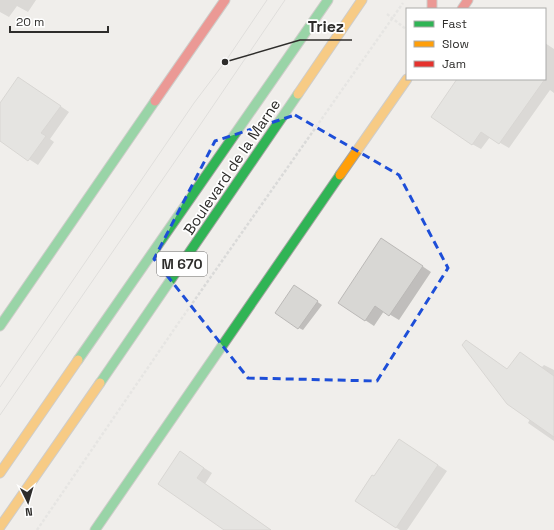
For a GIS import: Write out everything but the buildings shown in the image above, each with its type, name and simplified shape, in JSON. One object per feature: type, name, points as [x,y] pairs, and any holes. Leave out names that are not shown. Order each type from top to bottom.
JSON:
[{"type":"main road","points":[[0,326],[225,0]]},
{"type":"main road","name":"Boulevard de la Marne","points":[[0,473],[328,0]]},
{"type":"main road","name":"Boulevard de la Marne","points":[[0,527],[362,0]]},
{"type":"main road","points":[[95,530],[406,80]]},
{"type":"path","points":[[37,530],[175,328],[404,0]]},
{"type":"path","points":[[381,10],[406,29]]},
{"type":"highlighted area","points":[[295,115],[399,175],[448,268],[377,381],[248,378],[154,259],[215,141]]},
{"type":"tram line","points":[[0,387],[194,103],[225,62],[267,0]]},
{"type":"tram line","points":[[0,415],[285,0]]},
{"type":"traffic: fast","points":[[78,360],[328,0]]},
{"type":"traffic: fast","points":[[100,383],[298,94]]},
{"type":"traffic: fast","points":[[0,326],[155,101]]},
{"type":"traffic: fast","points":[[95,530],[340,175]]},
{"type":"traffic: slow","points":[[298,94],[362,0]]},
{"type":"traffic: slow","points":[[340,175],[406,80]]},
{"type":"traffic: slow","points":[[0,473],[78,360]]},
{"type":"traffic: slow","points":[[0,527],[100,383]]},
{"type":"traffic: jam","points":[[155,101],[225,0]]},
{"type":"traffic: jam","points":[[432,0],[432,8]]},
{"type":"traffic: jam","points":[[463,8],[468,0]]},
{"type":"place","name":"Triez","points":[[225,62]]}]
